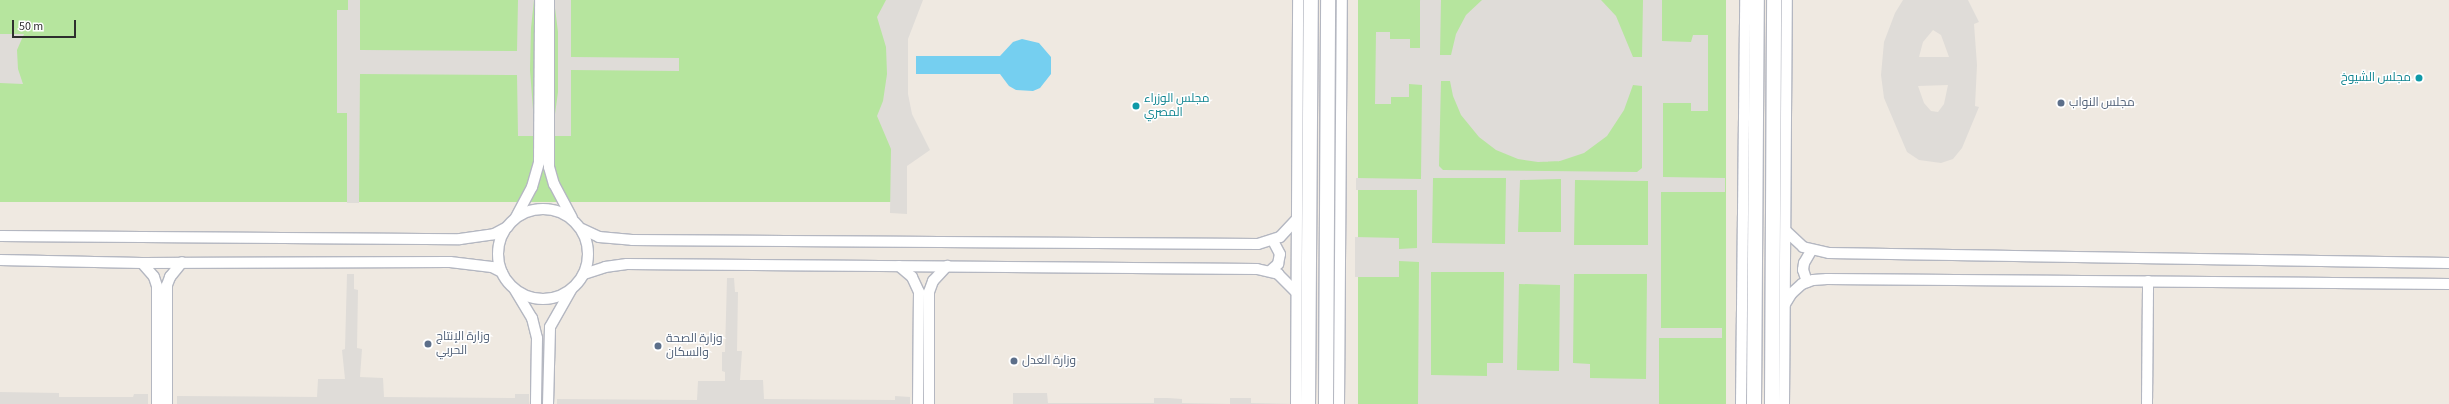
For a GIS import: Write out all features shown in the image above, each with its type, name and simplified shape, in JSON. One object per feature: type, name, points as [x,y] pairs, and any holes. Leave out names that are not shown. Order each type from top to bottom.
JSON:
[{"type":"street","points":[[0,236],[460,239],[494,234],[507,227],[516,217],[532,187],[539,163],[540,0]]},
{"type":"street","points":[[549,0],[549,167],[554,184],[572,218],[582,229],[599,237],[632,240],[1258,244],[1273,241],[1286,232],[1296,220]]},
{"type":"street","points":[[1298,0],[1304,192],[1310,213],[1308,404]]},
{"type":"street","points":[[1296,404],[1296,220],[1304,192],[1311,0]]},
{"type":"street","points":[[1326,404],[1328,0]]},
{"type":"street","points":[[1339,404],[1342,0]]},
{"type":"street","points":[[1741,404],[1745,0]]},
{"type":"street","points":[[1754,404],[1757,0]]},
{"type":"street","points":[[1772,404],[1774,0]]},
{"type":"street","points":[[1784,404],[1787,0]]},
{"type":"street","points":[[516,217],[530,210],[544,208],[559,211],[572,218]]},
{"type":"street","points":[[1310,213],[1327,213]]},
{"type":"street","points":[[507,227],[498,249],[502,272],[521,298],[536,328],[536,404]]},
{"type":"street","points":[[548,404],[550,327],[572,289],[584,274],[589,251],[582,229]]},
{"type":"street","points":[[1786,231],[1797,243],[1811,250],[1829,254],[2449,263]]},
{"type":"street","points":[[1270,271],[1280,259],[1280,249],[1273,241]]},
{"type":"street","points":[[1808,282],[1803,270],[1804,263],[1811,250]]},
{"type":"street","points":[[0,260],[142,263],[450,262],[492,267],[502,272]]},
{"type":"street","points":[[166,404],[167,290],[170,277],[182,262]]},
{"type":"street","points":[[142,263],[149,269],[157,286],[157,404]]},
{"type":"street","points":[[584,274],[605,267],[627,264],[947,266],[1270,271],[1285,279],[1296,292]]},
{"type":"street","points":[[899,266],[912,277],[919,292],[918,404]]},
{"type":"street","points":[[929,404],[929,292],[933,281],[947,266]]},
{"type":"street","points":[[1785,304],[1796,288],[1808,282],[1827,279],[2449,284]]},
{"type":"street","points":[[2147,404],[2148,281]]},
{"type":"street","points":[[510,284],[524,294],[540,299],[557,297],[572,289]]},
{"type":"green space","points":[[0,0],[894,0],[894,202],[0,202]]},
{"type":"green space","points":[[1358,0],[1726,0],[1726,404],[1358,404]]},
{"type":"shaded area","points":[[348,0],[360,0],[360,50],[517,51],[518,0],[534,0],[531,28],[530,70],[535,136],[518,136],[517,75],[360,74],[359,203],[347,203],[347,113],[337,113],[337,10],[348,10]]},
{"type":"shaded area","points":[[554,0],[571,0],[571,57],[679,58],[679,71],[571,70],[571,136],[552,136],[558,92],[558,32]]},
{"type":"shaded area","points":[[886,0],[923,0],[908,39],[908,94],[912,114],[930,150],[907,166],[907,214],[890,213],[891,149],[877,116],[883,101],[887,74],[886,47],[877,17]]},
{"type":"shaded area","points":[[1420,0],[1441,0],[1440,55],[1451,55],[1456,34],[1466,15],[1482,0],[1601,0],[1616,16],[1633,57],[1642,57],[1643,0],[1662,0],[1662,41],[1691,42],[1693,35],[1708,35],[1708,111],[1691,111],[1691,103],[1663,103],[1663,177],[1725,178],[1725,192],[1661,192],[1661,328],[1722,328],[1722,338],[1659,338],[1659,404],[1418,404],[1419,262],[1399,261],[1399,277],[1355,277],[1355,237],[1399,238],[1399,249],[1417,248],[1417,190],[1356,190],[1356,178],[1421,179],[1422,85],[1409,84],[1409,97],[1391,97],[1391,104],[1375,104],[1376,32],[1390,32],[1390,39],[1410,39],[1410,48],[1420,48]],"holes":[[[1441,81],[1450,81],[1453,96],[1461,115],[1479,137],[1496,150],[1518,159],[1538,162],[1560,161],[1584,153],[1607,136],[1624,110],[1633,85],[1642,86],[1642,168],[1637,172],[1443,170],[1439,166]],[[1433,178],[1506,178],[1505,244],[1432,243]],[[1561,179],[1561,232],[1518,232],[1520,180]],[[1575,180],[1648,181],[1648,245],[1574,245]],[[1431,272],[1504,272],[1503,363],[1487,363],[1487,376],[1431,375]],[[1574,274],[1647,274],[1646,379],[1590,378],[1590,364],[1573,363]],[[1519,284],[1560,285],[1559,371],[1517,370]]]},
{"type":"shaded area","points":[[1903,0],[1968,0],[1979,22],[1974,24],[1977,65],[1975,106],[1979,107],[1962,148],[1953,159],[1941,163],[1919,160],[1907,152],[1884,98],[1881,75],[1884,42],[1895,13]],"holes":[[[1933,30],[1941,35],[1949,57],[1919,57],[1923,42]],[[1948,85],[1944,104],[1938,112],[1931,111],[1924,103],[1918,86]]]},
{"type":"shaded area","points":[[0,34],[24,34],[17,50],[18,69],[23,84],[0,83]]},
{"type":"shaded area","points":[[347,274],[354,274],[354,289],[358,290],[357,348],[362,349],[360,377],[383,378],[384,397],[515,398],[515,394],[529,394],[529,404],[177,404],[177,396],[317,397],[318,379],[345,379],[342,350],[345,349]]},
{"type":"shaded area","points":[[727,278],[734,278],[735,292],[738,292],[737,351],[742,351],[740,380],[763,380],[764,399],[895,400],[895,396],[910,397],[910,404],[557,404],[557,399],[697,400],[698,381],[725,381],[725,372],[722,371],[722,352],[725,352]]},
{"type":"shaded area","points":[[0,392],[59,393],[59,397],[133,397],[134,394],[148,394],[148,404],[0,404]]},
{"type":"shaded area","points":[[1013,393],[1047,393],[1048,403],[1154,403],[1154,398],[1168,398],[1182,399],[1182,403],[1230,404],[1013,404]]},
{"type":"shaded area","points":[[1230,398],[1251,398],[1251,403],[1292,404],[1230,404]]},
{"type":"water","points":[[1022,39],[1039,43],[1051,57],[1051,74],[1040,88],[1033,91],[1016,90],[1009,86],[1000,74],[916,74],[916,56],[1000,56],[1013,42]]},
{"type":"place","name":"مجلس الشيوخ","points":[[2419,78]]},
{"type":"place","name":"مجلس النواب","points":[[2061,103]]},
{"type":"place","name":"مجلس الوزراء المصري","points":[[1136,106]]},
{"type":"place","name":"وزارة الإنتاج الحربي","points":[[428,344]]},
{"type":"place","name":"وزارة الصحة والسكان","points":[[658,346]]},
{"type":"place","name":"وزارة العدل","points":[[1014,361]]}]
